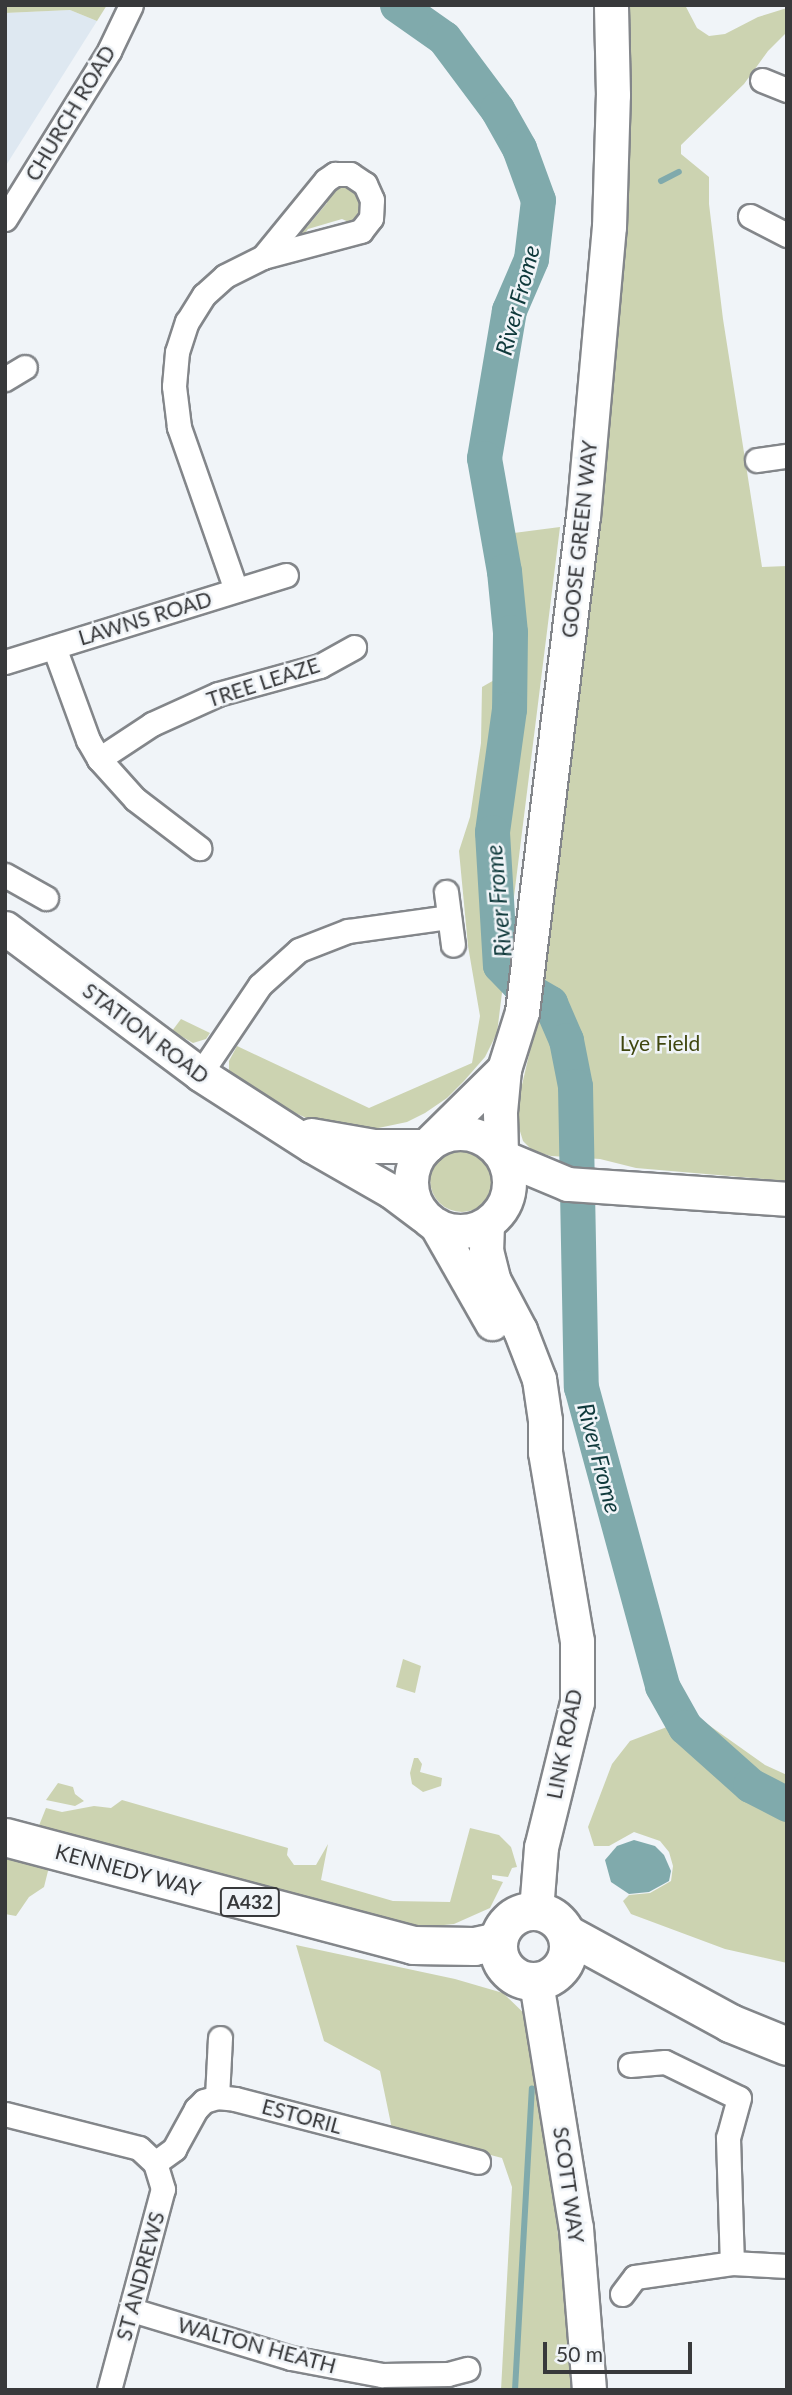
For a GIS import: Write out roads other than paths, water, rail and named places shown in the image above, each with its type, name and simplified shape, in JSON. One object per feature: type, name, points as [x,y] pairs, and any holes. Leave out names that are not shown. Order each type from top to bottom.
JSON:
[{"type":"main road","name":"GOOSE GREEN WAY","points":[[502,1155],[500,1112],[504,1069],[522,1012],[583,517],[609,227],[613,95],[611,5]]},
{"type":"main road","name":"STATION ROAD","points":[[5,929],[200,1074],[326,1155],[391,1191],[429,1220]]},
{"type":"main road","name":"GOOSE GREEN WAY","points":[[428,1144],[504,1069]]},
{"type":"main road","name":"STATION ROAD","points":[[290,1131],[373,1146],[428,1144]]},
{"type":"main road","points":[[568,1184],[532,1195],[493,1219],[461,1232],[429,1220],[414,1201],[410,1185],[412,1169],[428,1144],[452,1133],[476,1135],[490,1142],[502,1155],[568,1184],[787,1199]]},
{"type":"main road","points":[[493,1219],[507,1200],[510,1184],[502,1155]]},
{"type":"main road","name":"LINK ROAD","points":[[493,1219],[486,1250],[493,1279],[520,1330],[539,1379],[545,1420],[545,1452],[577,1641],[577,1702],[541,1847],[536,1910]]},
{"type":"main road","name":"LINK ROAD","points":[[429,1220],[499,1335],[545,1452]]},
{"type":"main road","name":"KENNEDY WAY","points":[[5,1837],[413,1945],[474,1946],[497,1941]]},
{"type":"main road","points":[[548,1976],[569,1947],[567,1934],[560,1922],[549,1914],[536,1910],[522,1912],[510,1918],[497,1941],[501,1962],[509,1973],[522,1980],[625,1966]]},
{"type":"main road","points":[[567,1934],[730,2023],[787,2046]]},
{"type":"main road","name":"SCOTT WAY","points":[[548,1976],[576,2228],[589,2390]]},
{"type":"street","name":"CHURCH ROAD","points":[[5,219],[109,51],[131,5]]},
{"type":"street","points":[[762,80],[787,90]]},
{"type":"street","points":[[236,590],[179,427],[175,375],[177,352],[187,322],[204,295],[225,276],[263,257],[361,231],[371,218],[372,200],[365,184],[350,174],[335,174],[326,180],[263,257]]},
{"type":"street","points":[[750,216],[787,234]]},
{"type":"street","points":[[757,460],[787,456]]},
{"type":"street","name":"LAWNS ROAD","points":[[5,662],[286,575]]},
{"type":"street","points":[[54,647],[88,740],[100,759],[135,799],[200,848]]},
{"type":"street","name":"TREE LEAZE","points":[[100,759],[152,724],[218,694],[320,666],[354,647]]},
{"type":"street","points":[[6,876],[46,898]]},
{"type":"street","points":[[446,892],[453,944]]},
{"type":"street","points":[[200,1074],[260,985],[299,950],[348,931],[449,917]]},
{"type":"street","points":[[5,2114],[139,2148],[155,2163],[174,2149],[195,2109],[204,2101],[216,2097],[220,2038]]},
{"type":"street","points":[[631,2065],[665,2062],[739,2098],[728,2138],[732,2263]]},
{"type":"street","name":"ESTORIL","points":[[216,2097],[235,2099],[478,2162]]},
{"type":"street","name":"ST ANDREWS","points":[[109,2390],[163,2189],[155,2163]]},
{"type":"street","points":[[622,2294],[635,2277],[732,2263],[787,2266]]},
{"type":"street","name":"WALTON HEATH","points":[[132,2310],[291,2358],[382,2375],[448,2374],[467,2369]]},
{"type":"water","points":[[634,1840],[655,1846],[664,1855],[671,1871],[669,1881],[649,1892],[629,1894],[611,1882],[605,1860],[617,1846]]},
{"type":"waterway","name":"River Frome","points":[[397,5],[444,38],[497,109],[519,148],[538,200],[531,259],[509,310],[484,458],[504,571],[510,632],[509,709],[492,832],[500,965],[519,985],[550,1003],[566,1040],[575,1086],[581,1387],[662,1686],[685,1727],[750,1785],[787,1804]]},
{"type":"waterway","points":[[661,181],[679,172]]},
{"type":"waterway","points":[[515,2390],[532,2088]]},
{"type":"park label","name":"Lye Field","points":[[660,1043]]}]
